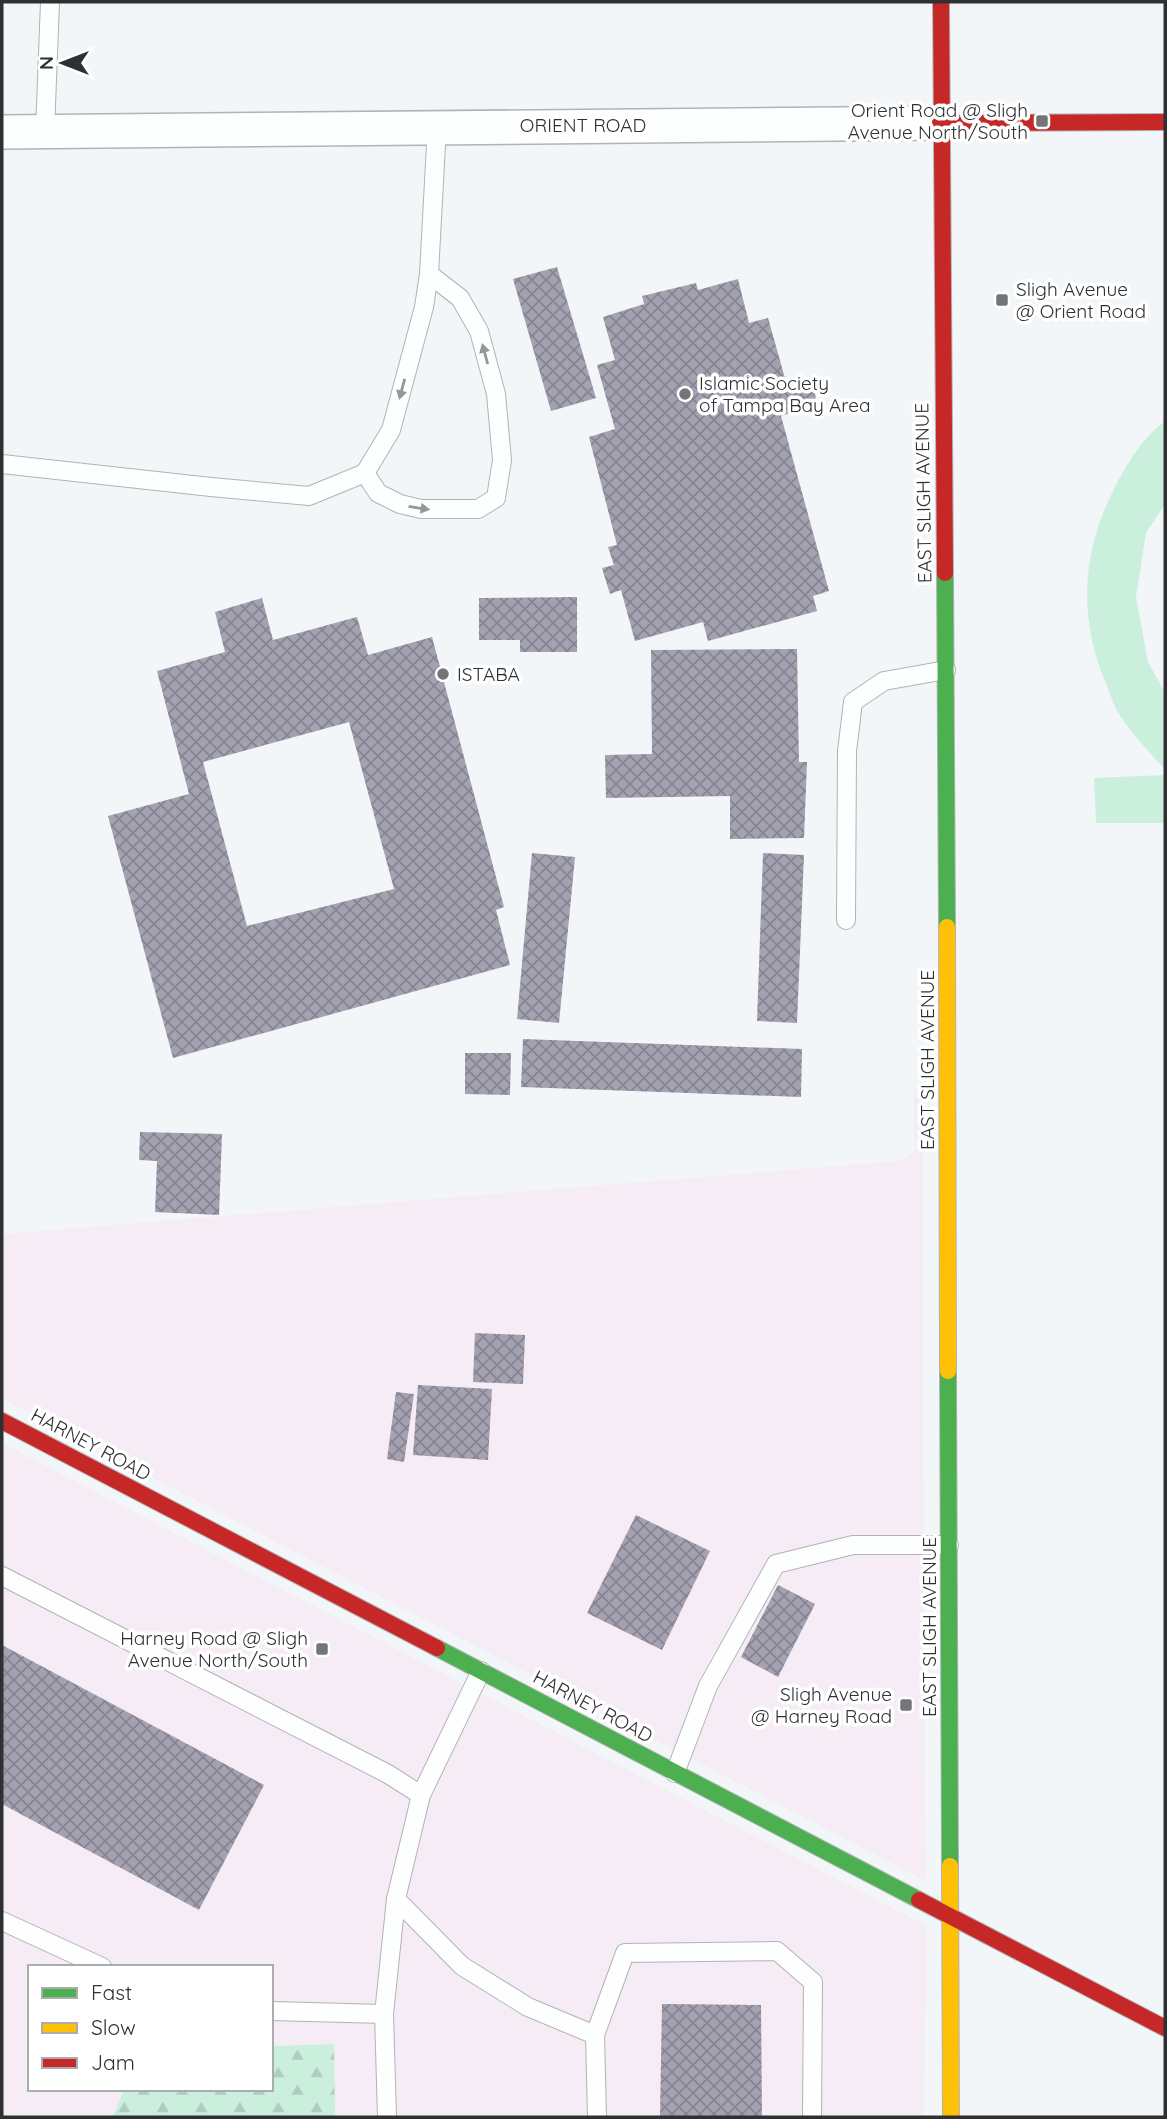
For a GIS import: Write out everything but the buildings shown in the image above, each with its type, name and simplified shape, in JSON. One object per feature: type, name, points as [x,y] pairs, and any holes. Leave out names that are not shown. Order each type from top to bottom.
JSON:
[{"type":"street","name":"EAST SLIGH AVENUE","points":[[941,2],[951,2117]]},
{"type":"street","name":"ORIENT ROAD","points":[[2,132],[437,126],[1165,122]]},
{"type":"street","name":"HARNEY ROAD","points":[[2,1421],[1165,2028]]},
{"type":"lane","points":[[45,131],[50,2]]},
{"type":"lane","points":[[2,464],[309,496],[365,472],[391,430],[424,307],[429,275],[437,126]]},
{"type":"lane","points":[[365,472],[378,493],[400,504],[421,509],[478,509],[496,498],[502,460],[496,394],[479,331],[460,298],[429,275]]},
{"type":"lane","points":[[846,920],[847,751],[853,702],[884,681],[946,670]]},
{"type":"lane","points":[[675,1773],[708,1686],[776,1564],[853,1545],[949,1545]]},
{"type":"lane","points":[[2,1576],[388,1774],[421,1795]]},
{"type":"lane","points":[[387,2117],[384,2014],[396,1899],[421,1795],[481,1671]]},
{"type":"lane","points":[[396,1899],[462,1966],[528,2007],[595,2035]]},
{"type":"lane","points":[[2,1921],[98,1965]]},
{"type":"lane","points":[[597,2117],[595,2035],[625,1953],[777,1951],[813,1982],[812,2117]]},
{"type":"lane","points":[[273,2011],[384,2014]]},
{"type":"shaded area","points":[[913,1090],[923,1090],[926,1881],[2,1399],[2,1234],[898,1161],[915,1150]]},
{"type":"shaded area","points":[[2,1443],[927,1926],[924,2117],[335,2117],[334,2044],[273,2046],[273,1965],[28,1965],[28,2091],[123,2091],[113,2117],[2,2117]]},
{"type":"green space","points":[[1165,421],[1165,504],[1146,533],[1136,597],[1148,662],[1165,693],[1165,769],[1133,734],[1114,705],[1091,636],[1087,587],[1095,538],[1114,489],[1136,452],[1149,435]]},
{"type":"green space","points":[[1165,775],[1165,823],[1096,823],[1094,778]]},
{"type":"green space","points":[[334,2044],[335,2117],[113,2117],[123,2091],[273,2091],[273,2046]]},
{"type":"traffic: fast","points":[[945,573],[947,927]]},
{"type":"traffic: fast","points":[[948,1371],[950,1866]]},
{"type":"traffic: fast","points":[[437,1648],[919,1900]]},
{"type":"traffic: slow","points":[[947,927],[948,1371]]},
{"type":"traffic: slow","points":[[950,1866],[951,2117]]},
{"type":"traffic: jam","points":[[941,2],[945,573]]},
{"type":"traffic: jam","points":[[940,123],[1165,122]]},
{"type":"traffic: jam","points":[[2,1421],[437,1648]]},
{"type":"traffic: jam","points":[[919,1900],[1165,2028]]},
{"type":"place","name":"Orient Road @ Sligh Avenue North/South","points":[[1042,121]]},
{"type":"place","name":"Sligh Avenue @ Orient Road","points":[[1002,300]]},
{"type":"place","name":"Islamic Society of Tampa Bay Area","points":[[685,394]]},
{"type":"place","name":"ISTABA","points":[[443,674]]},
{"type":"place","name":"Harney Road @ Sligh Avenue North/South","points":[[322,1649]]},
{"type":"place","name":"Sligh Avenue @ Harney Road","points":[[906,1705]]}]
